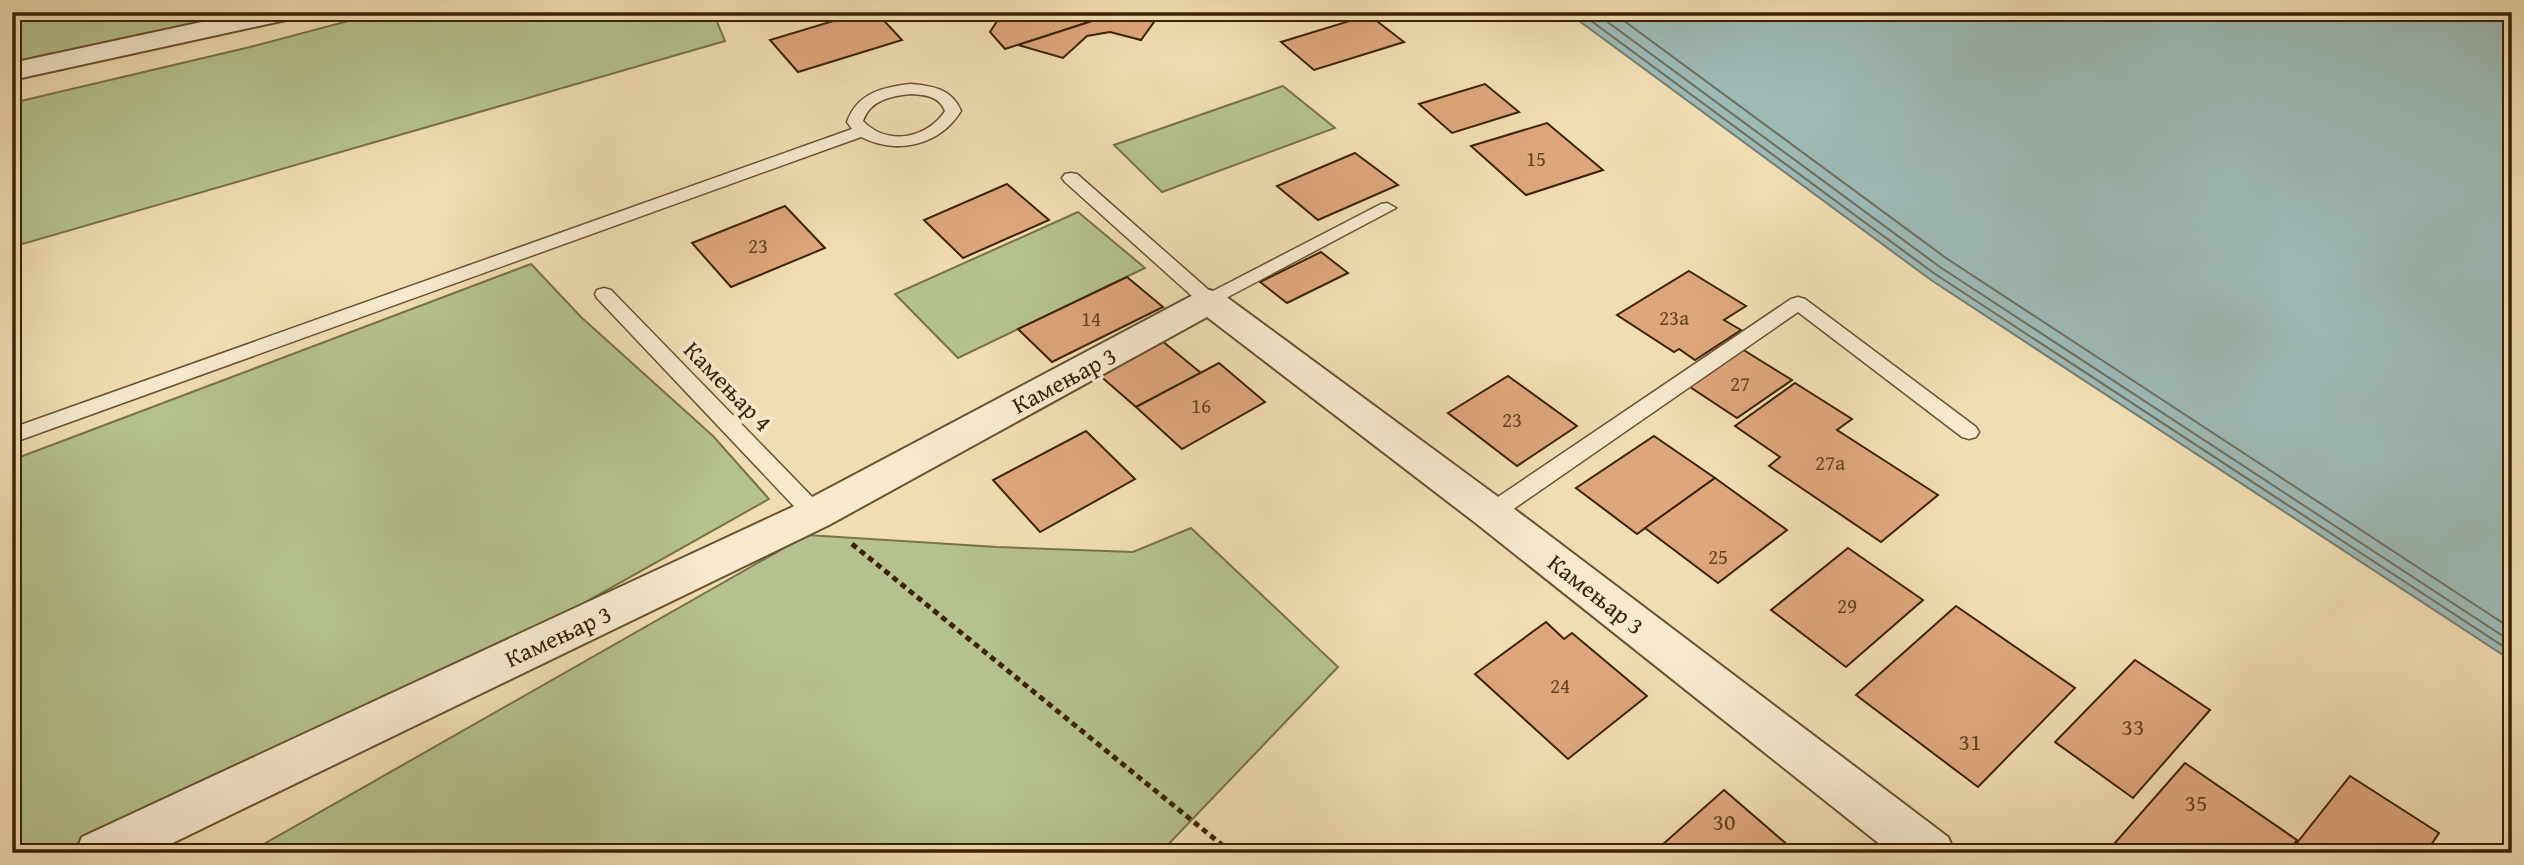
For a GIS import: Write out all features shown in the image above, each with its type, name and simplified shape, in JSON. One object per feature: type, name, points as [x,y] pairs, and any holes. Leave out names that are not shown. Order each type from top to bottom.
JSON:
[{"type":"street","points":[[12,72],[286,12]]},
{"type":"street","name":"Камењар 3","points":[[100,853],[815,514],[1209,301],[1491,513],[1930,853]]},
{"type":"lane","points":[[894,90],[929,90],[942,94],[950,102],[953,111],[949,121],[939,130],[906,141],[872,138],[861,131],[855,122],[864,103],[894,90]]},
{"type":"lane","points":[[12,436],[861,131]]},
{"type":"lane","points":[[1071,178],[1209,301],[1387,208]]},
{"type":"lane","name":"Камењар 4","points":[[604,294],[815,514]]},
{"type":"lane","points":[[1491,513],[1798,303],[1969,432]]},
{"type":"path","points":[[815,514],[1232,853]]},
{"type":"green space","points":[[12,12],[268,12],[12,68]]},
{"type":"green space","points":[[382,12],[461,12],[462,16],[487,12],[713,12],[725,41],[12,247],[12,103],[250,47]]},
{"type":"green space","points":[[1283,86],[1335,128],[1162,192],[1114,145]]},
{"type":"green space","points":[[1078,212],[1145,268],[958,358],[895,294]]},
{"type":"green space","points":[[531,264],[581,317],[713,436],[769,499],[319,752],[130,853],[12,853],[12,460]]},
{"type":"green space","points":[[1191,528],[1338,667],[1160,853],[248,853],[807,535],[1133,552]]},
{"type":"water","points":[[1567,12],[2512,12],[2512,661],[1931,280]]},
{"type":"building","points":[[863,12],[876,12],[902,40],[798,72],[770,40]]},
{"type":"building","points":[[1003,12],[1120,12],[1005,49],[990,32]]},
{"type":"building","points":[[1120,12],[1159,15],[1141,40],[1110,32],[1087,36],[1063,58],[1018,45]]},
{"type":"building","points":[[1369,15],[1404,42],[1314,70],[1281,42]]},
{"type":"building","points":[[1485,84],[1519,112],[1452,133],[1419,104]]},
{"type":"building","points":[[1547,123],[1603,170],[1526,195],[1471,146]]},
{"type":"building","points":[[1355,153],[1398,185],[1318,220],[1277,186]]},
{"type":"building","points":[[1007,184],[1049,220],[963,258],[924,220]]},
{"type":"building","points":[[785,206],[825,248],[731,287],[692,243]]},
{"type":"building","points":[[1321,252],[1348,273],[1287,303],[1260,282]]},
{"type":"building","points":[[1689,271],[1746,306],[1724,320],[1741,330],[1695,360],[1679,349],[1674,352],[1617,315]]},
{"type":"building","points":[[1127,277],[1163,307],[1052,362],[1018,329]]},
{"type":"building","points":[[1161,340],[1201,373],[1136,407],[1098,374]]},
{"type":"building","points":[[1742,349],[1792,380],[1737,418],[1687,385]]},
{"type":"building","points":[[1219,363],[1265,402],[1182,449],[1136,407]]},
{"type":"building","points":[[1508,376],[1577,426],[1517,466],[1448,413]]},
{"type":"building","points":[[1795,383],[1852,419],[1837,430],[1938,495],[1881,542],[1769,466],[1780,457],[1735,426]]},
{"type":"building","points":[[1086,431],[1135,479],[1040,532],[993,480]]},
{"type":"building","points":[[1654,436],[1715,478],[1637,534],[1576,488]]},
{"type":"building","points":[[1715,478],[1787,530],[1718,583],[1645,528]]},
{"type":"building","points":[[1848,548],[1923,600],[1846,667],[1771,610]]},
{"type":"building","points":[[1956,606],[2075,688],[1978,787],[1856,695]]},
{"type":"building","points":[[1546,622],[1564,639],[1572,633],[1647,696],[1568,759],[1475,674]]},
{"type":"building","points":[[2135,660],[2210,710],[2133,798],[2055,742]]},
{"type":"building","points":[[2185,763],[2297,840],[2287,853],[2123,853],[2113,845]]},
{"type":"building","points":[[2350,776],[2439,833],[2427,851],[2430,853],[2289,853]]},
{"type":"building","points":[[1724,790],[1797,853],[1653,853]]}]
